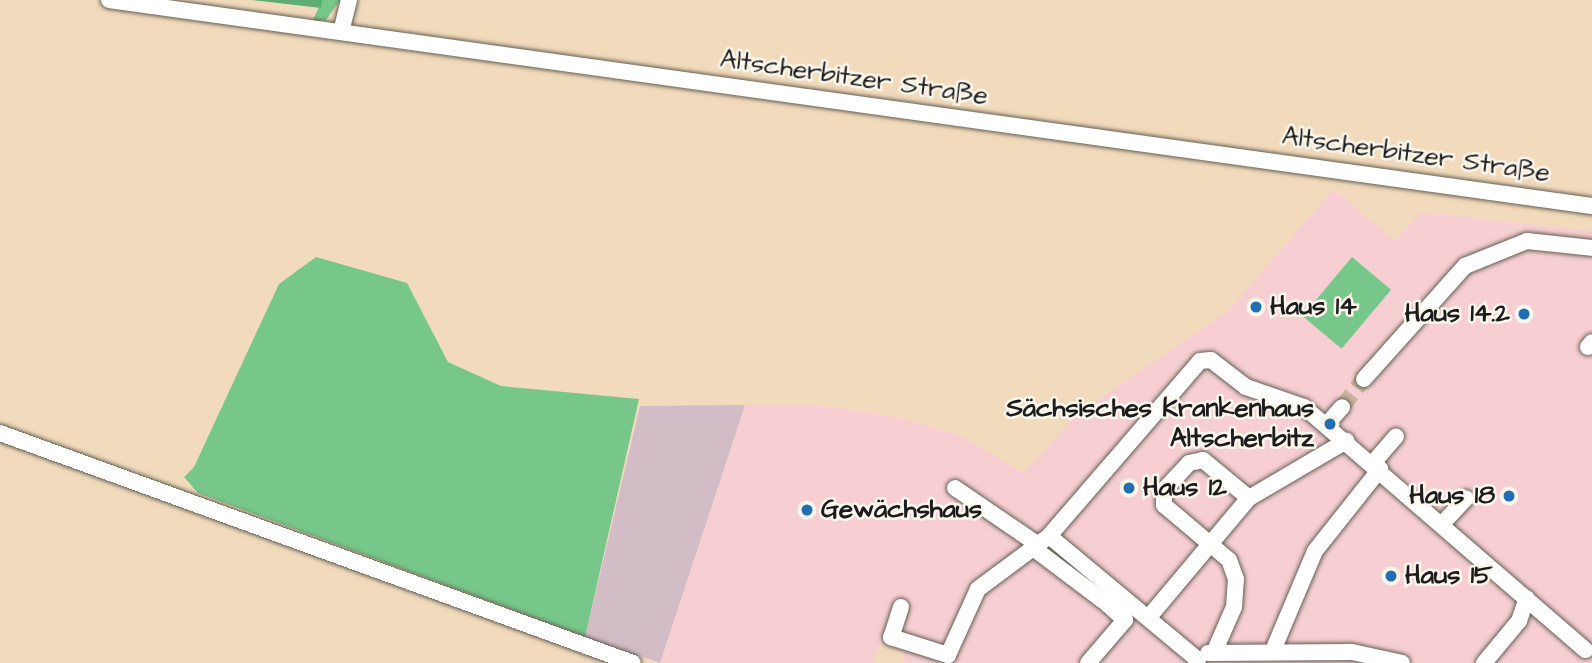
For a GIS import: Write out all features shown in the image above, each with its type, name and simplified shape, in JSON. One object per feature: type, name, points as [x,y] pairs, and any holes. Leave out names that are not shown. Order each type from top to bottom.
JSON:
[{"type":"street","name":"Altscherbitzer Straße","points":[[109,0],[1592,206]]},
{"type":"street","points":[[341,32],[349,0]]},
{"type":"street","points":[[1364,379],[1465,266],[1527,241],[1592,248]]},
{"type":"street","points":[[901,607],[891,637],[948,654],[978,589],[1039,542],[1200,361],[1211,360],[1258,393],[1304,407],[1377,466],[1585,652]]},
{"type":"street","points":[[1326,425],[1342,407]]},
{"type":"street","points":[[0,433],[633,663]]},
{"type":"street","points":[[1273,648],[1315,551],[1396,437]]},
{"type":"street","points":[[1149,617],[1249,498],[1346,441]]},
{"type":"street","points":[[955,488],[1134,606],[1197,662],[1216,648],[1234,607],[1236,579],[1212,544],[1164,505],[1164,490],[1189,463],[1203,460],[1249,498]]},
{"type":"street","points":[[1443,524],[1466,498]]},
{"type":"street","points":[[1039,542],[1125,620],[1088,663]]},
{"type":"street","points":[[1484,663],[1519,621],[1527,598]]},
{"type":"street","points":[[1102,600],[1134,606]]},
{"type":"street","points":[[1216,648],[1273,648],[1402,663]]},
{"type":"shaded area","name":"Sächsisches Krankenhaus Altscherbitz","points":[[1334,189],[1395,241],[1421,212],[1592,231],[1592,663],[902,663],[905,654],[881,643],[873,663],[660,663],[745,405],[817,405],[896,417],[957,434],[1024,473],[1076,415],[1228,311]]},
{"type":"shaded area","points":[[745,405],[660,663],[585,637],[640,406]]},
{"type":"green space","points":[[252,0],[322,0],[321,8]]},
{"type":"green space","points":[[322,0],[340,0],[326,20],[312,22]]},
{"type":"green space","points":[[316,257],[407,283],[448,362],[501,386],[639,399],[585,637],[198,493],[184,477],[194,467],[279,284]]},
{"type":"green space","points":[[1352,257],[1391,290],[1342,349],[1303,316]]},
{"type":"tunnel","points":[[1342,407],[1364,379]]},
{"type":"place","name":"Haus 14","points":[[1256,307]]},
{"type":"place","name":"Haus 14.2","points":[[1524,314]]},
{"type":"place","name":"Sächsisches Krankenhaus Altscherbitz","points":[[1330,424]]},
{"type":"place","name":"Haus 12","points":[[1129,488]]},
{"type":"place","name":"Haus 18","points":[[1509,496]]},
{"type":"place","name":"Gewächshaus","points":[[807,510]]},
{"type":"place","name":"Haus 15","points":[[1391,576]]}]
